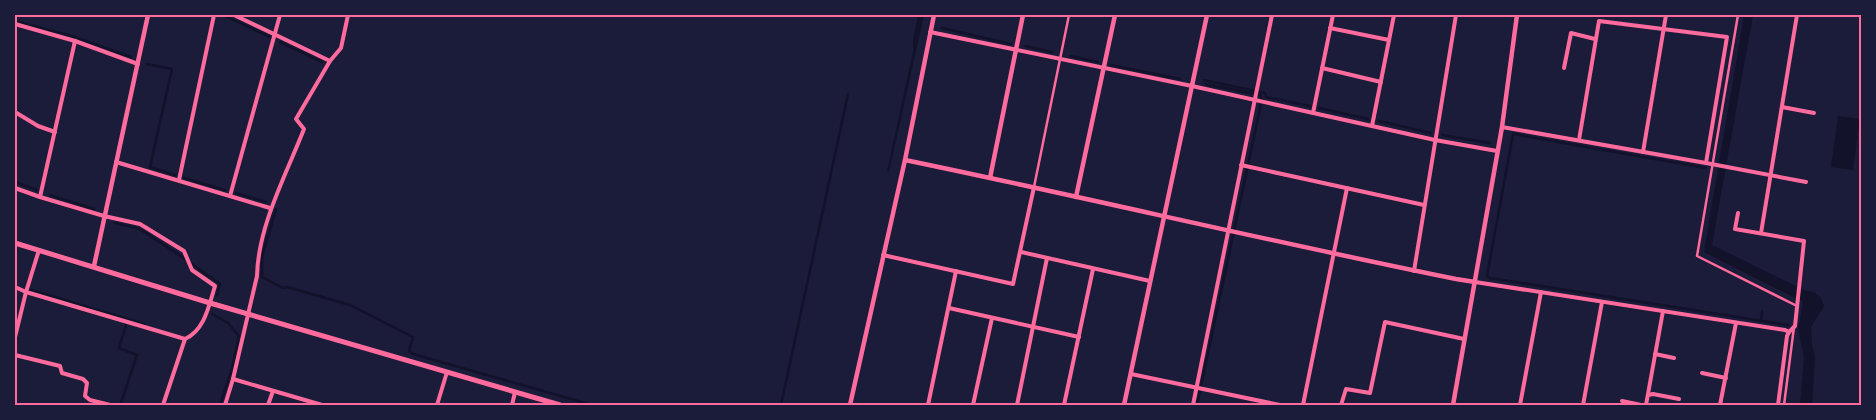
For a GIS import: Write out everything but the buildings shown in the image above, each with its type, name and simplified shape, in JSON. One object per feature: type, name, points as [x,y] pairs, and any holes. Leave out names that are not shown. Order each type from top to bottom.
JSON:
[{"type":"main road","points":[[15,243],[247,314],[560,405]]},
{"type":"street","points":[[94,266],[148,15]]},
{"type":"street","points":[[179,180],[214,15]]},
{"type":"street","points":[[234,15],[330,61]]},
{"type":"street","points":[[230,196],[280,15]]},
{"type":"street","points":[[225,405],[233,379],[257,276],[257,258],[270,208],[304,129],[296,119],[330,61],[341,48],[348,15]]},
{"type":"street","points":[[850,405],[905,160],[934,15]]},
{"type":"street","points":[[990,178],[1023,15]]},
{"type":"street","points":[[883,255],[1013,284],[1069,15]]},
{"type":"street","points":[[1076,196],[1115,15]]},
{"type":"street","points":[[1124,405],[1207,15]]},
{"type":"street","points":[[1193,405],[1199,388],[1272,15]]},
{"type":"street","points":[[1313,113],[1333,15]]},
{"type":"street","points":[[1372,126],[1394,15]]},
{"type":"street","points":[[1414,271],[1456,15]]},
{"type":"street","points":[[1453,405],[1502,127],[1517,15]]},
{"type":"street","points":[[1643,152],[1666,15]]},
{"type":"street","points":[[1738,15],[1697,256],[1797,304]]},
{"type":"street","points":[[1761,233],[1797,15]]},
{"type":"street","points":[[1579,140],[1599,22],[1727,37],[1706,163]]},
{"type":"street","points":[[15,24],[75,41],[138,64]]},
{"type":"street","points":[[1330,28],[1389,40]]},
{"type":"street","points":[[930,32],[1192,86],[1435,140],[1497,151]]},
{"type":"street","points":[[1564,68],[1570,34],[1595,39]]},
{"type":"street","points":[[40,197],[75,41]]},
{"type":"street","points":[[1322,68],[1381,82]]},
{"type":"street","points":[[1782,107],[1814,113]]},
{"type":"street","points":[[15,112],[38,126],[55,132]]},
{"type":"street","points":[[1502,127],[1806,182]]},
{"type":"street","points":[[905,160],[1414,271],[1789,332]]},
{"type":"street","points":[[116,162],[270,208]]},
{"type":"street","points":[[1242,165],[1424,206]]},
{"type":"street","points":[[15,188],[104,216],[140,224],[184,251],[192,270],[215,286],[207,313],[195,335],[185,339],[15,287]]},
{"type":"street","points":[[1303,405],[1347,188]]},
{"type":"street","points":[[1738,213],[1735,229],[1804,241],[1784,405]]},
{"type":"street","points":[[15,337],[39,250]]},
{"type":"street","points":[[1021,252],[1150,281]]},
{"type":"street","points":[[1017,405],[1047,258]]},
{"type":"street","points":[[1064,405],[1093,269]]},
{"type":"street","points":[[928,405],[956,271]]},
{"type":"street","points":[[1520,405],[1541,292]]},
{"type":"street","points":[[1583,405],[1602,302]]},
{"type":"street","points":[[949,308],[1079,337]]},
{"type":"street","points":[[1646,405],[1663,311]]},
{"type":"street","points":[[973,405],[992,318]]},
{"type":"street","points":[[1341,405],[1346,389],[1370,393],[1385,322],[1464,340]]},
{"type":"street","points":[[1720,405],[1736,323]]},
{"type":"street","points":[[1778,405],[1787,336],[1795,326]]},
{"type":"street","points":[[163,405],[185,339]]},
{"type":"street","points":[[1655,354],[1674,358]]},
{"type":"street","points":[[15,355],[60,366],[62,373],[87,382],[85,396],[90,400],[110,405]]},
{"type":"street","points":[[437,405],[447,372]]},
{"type":"street","points":[[1702,373],[1726,378]]},
{"type":"street","points":[[1131,374],[1267,404],[1280,405]]},
{"type":"street","points":[[233,379],[322,405]]},
{"type":"street","points":[[268,405],[272,391]]},
{"type":"street","points":[[512,405],[515,392]]},
{"type":"street","points":[[1648,395],[1653,394],[1679,399]]},
{"type":"street","points":[[1622,402],[1641,405]]},
{"type":"shaded area","points":[[918,15],[924,15],[889,172],[887,171],[913,52],[913,40]]},
{"type":"shaded area","points":[[1744,15],[1753,15],[1712,245],[1820,296],[1824,306],[1811,327],[1815,357],[1812,405],[1800,405],[1804,357],[1798,329],[1803,302],[1704,252]]},
{"type":"shaded area","points":[[1838,116],[1860,119],[1853,170],[1831,167]]},
{"type":"waterway","points":[[223,15],[270,37]]},
{"type":"waterway","points":[[15,21],[72,36],[131,57]]},
{"type":"waterway","points":[[942,28],[1011,44]]},
{"type":"waterway","points":[[280,42],[322,62]]},
{"type":"waterway","points":[[1025,46],[1052,52]]},
{"type":"waterway","points":[[1070,56],[1098,62]]},
{"type":"waterway","points":[[147,64],[172,69],[150,167],[175,175]]},
{"type":"waterway","points":[[1111,65],[1180,79]]},
{"type":"waterway","points":[[1204,80],[1265,93],[1266,97],[1310,106]]},
{"type":"waterway","points":[[1197,405],[1262,99],[1260,95],[1205,84]]},
{"type":"waterway","points":[[781,405],[848,94]]},
{"type":"waterway","points":[[1319,108],[1368,119]]},
{"type":"waterway","points":[[1379,121],[1431,133]]},
{"type":"waterway","points":[[1706,168],[1513,134],[1487,276],[1788,325]]},
{"type":"waterway","points":[[1442,135],[1490,143]]},
{"type":"waterway","points":[[184,178],[225,190]]},
{"type":"waterway","points":[[15,182],[37,190]]},
{"type":"waterway","points":[[236,193],[266,202]]},
{"type":"waterway","points":[[50,195],[94,209]]},
{"type":"waterway","points":[[276,209],[262,257],[262,277],[283,288],[287,287],[350,305],[413,337],[409,351],[413,354],[592,405]]},
{"type":"waterway","points":[[115,223],[140,229],[220,284],[217,296]]},
{"type":"waterway","points":[[26,290],[144,324]]},
{"type":"waterway","points":[[1761,321],[1762,311]]},
{"type":"waterway","points":[[212,314],[228,323],[239,336],[232,368],[220,405]]},
{"type":"waterway","points":[[121,403],[137,355],[119,348],[126,325]]}]
